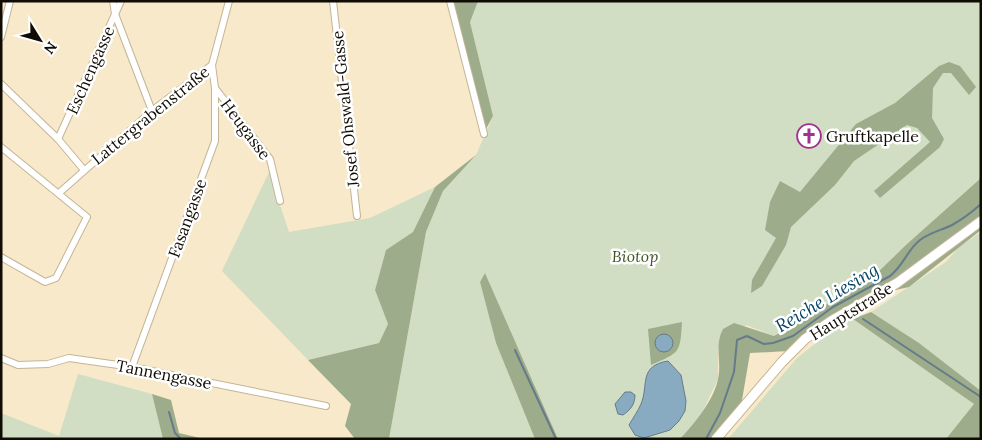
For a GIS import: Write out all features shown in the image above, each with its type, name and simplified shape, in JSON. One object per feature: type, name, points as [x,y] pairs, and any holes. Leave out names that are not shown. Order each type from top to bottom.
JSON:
[{"type":"main road","name":"Hauptstraße","points":[[716,439],[782,362],[805,339],[831,321],[897,283],[981,221]]},
{"type":"street","points":[[1,36],[10,1]]},
{"type":"street","points":[[113,1],[115,14],[152,110]]},
{"type":"street","name":"Eschengasse","points":[[58,139],[121,1]]},
{"type":"street","name":"Lattergrabenstraße","points":[[59,193],[152,110],[212,65],[229,1]]},
{"type":"street","name":"Josef Ohswald-Gasse","points":[[333,1],[357,216]]},
{"type":"street","points":[[450,1],[484,134]]},
{"type":"street","name":"Fasangasse","points":[[132,367],[215,141],[215,88],[212,65]]},
{"type":"street","name":"Lattergrabenstraße","points":[[1,84],[58,139],[84,170]]},
{"type":"street","name":"Heugasse","points":[[215,88],[270,159],[280,201]]},
{"type":"street","points":[[1,147],[87,217],[56,278],[45,282],[1,257]]},
{"type":"street","name":"Tannengasse","points":[[1,358],[18,365],[48,364],[69,358],[132,367],[326,406]]},
{"type":"green space","points":[[449,1],[478,1],[470,22],[493,116],[486,129]]},
{"type":"green space","name":"Biotop","points":[[465,1],[981,1],[981,178],[875,275],[774,336],[746,325],[718,349],[718,379],[699,419],[680,439],[558,439],[485,273],[480,282],[496,343],[535,439],[389,439],[426,232],[443,191],[476,155],[493,116]]},
{"type":"green space","points":[[949,62],[960,66],[976,87],[969,95],[951,73],[943,73],[933,88],[932,118],[944,139],[940,147],[880,198],[874,191],[930,142],[917,128],[907,125],[854,161],[835,185],[791,227],[786,245],[762,286],[751,293],[752,280],[776,238],[765,230],[770,202],[780,181],[800,192],[856,124],[895,103],[939,66]]},
{"type":"green space","points":[[476,155],[443,191],[426,232],[389,439],[355,439],[345,426],[351,404],[308,360],[379,343],[388,324],[375,290],[386,250],[413,232],[435,187]]},
{"type":"green space","points":[[269,172],[289,232],[370,218],[435,187],[413,232],[386,250],[375,290],[388,324],[379,343],[308,360],[222,271]]},
{"type":"green space","points":[[981,178],[981,230],[909,287],[873,295],[789,351],[750,353],[741,406],[720,439],[680,439],[703,411],[716,387],[719,373],[719,342],[723,329],[734,323],[774,336],[875,275]]},
{"type":"green space","points":[[981,232],[981,391],[919,343],[871,312],[946,262],[959,247]]},
{"type":"green space","points":[[485,273],[558,439],[535,439],[496,343],[480,282]]},
{"type":"green space","points":[[871,312],[919,343],[981,391],[981,439],[946,439],[974,404],[853,319]]},
{"type":"green space","points":[[853,319],[974,404],[946,439],[728,439],[797,358],[827,334]]},
{"type":"green space","points":[[682,322],[677,351],[651,365],[648,329]]},
{"type":"green space","points":[[78,374],[152,394],[163,439],[1,439],[1,413],[59,436]]},
{"type":"green space","points":[[152,394],[171,400],[179,433],[204,439],[163,439]]},
{"type":"water","points":[[660,334],[668,334],[673,339],[671,350],[660,352],[655,347],[655,339]]},
{"type":"water","points":[[668,361],[681,375],[686,401],[685,411],[670,430],[644,438],[635,435],[629,425],[641,404],[648,372],[652,367]]},
{"type":"water","points":[[625,392],[631,392],[635,395],[635,399],[628,411],[623,415],[618,414],[615,404]]},
{"type":"waterway","name":"Reiche Liesing","points":[[706,439],[720,413],[734,372],[737,340],[747,336],[764,344],[793,336],[833,307],[890,276],[920,240],[927,235],[956,223],[981,204]]},
{"type":"waterway","points":[[863,319],[981,397]]},
{"type":"waterway","points":[[515,350],[556,439]]},
{"type":"waterway","points":[[169,412],[175,433],[181,439]]},
{"type":"place","name":"Gruftkapelle","points":[[809,136]]}]
